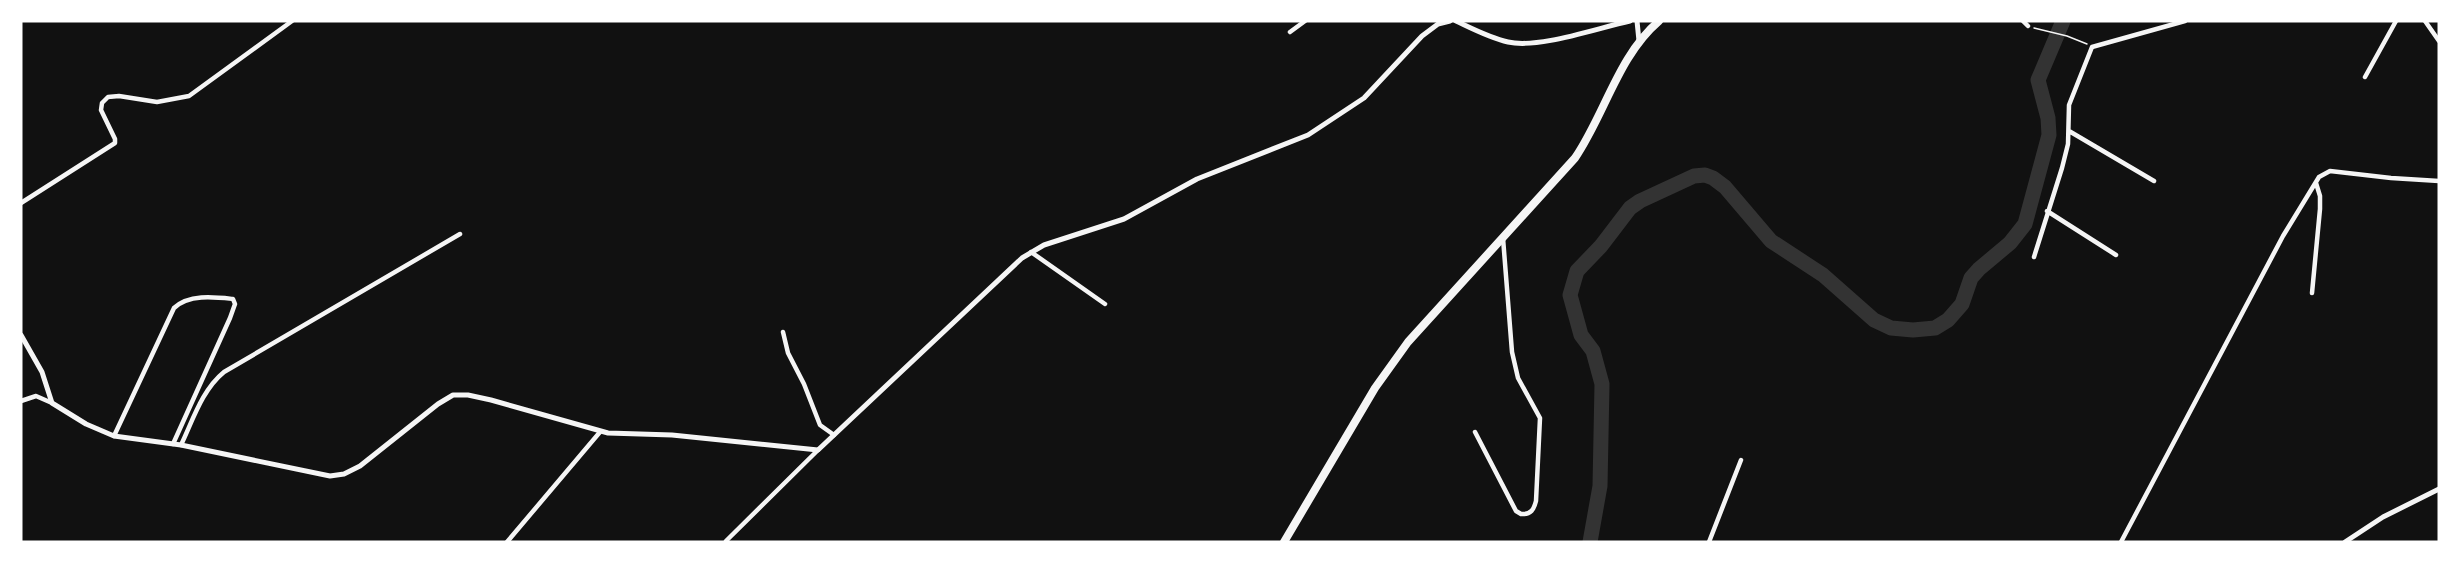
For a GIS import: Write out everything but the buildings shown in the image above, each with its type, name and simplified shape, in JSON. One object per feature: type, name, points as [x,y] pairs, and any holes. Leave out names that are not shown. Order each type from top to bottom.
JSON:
[{"type":"highway","points":[[1284,542],[1394,361],[1422,325],[1575,158],[1592,132],[1628,58],[1639,41],[1659,21]]},
{"type":"street","points":[[21,203],[115,143],[101,110],[102,103],[108,98],[119,96],[158,102],[189,96],[292,21]]},
{"type":"street","points":[[1290,32],[1305,21]]},
{"type":"street","points":[[726,541],[818,450],[1012,266],[1031,252],[1058,240],[1124,219],[1197,179],[1308,135],[1364,98],[1422,36],[1438,24],[1450,21]]},
{"type":"street","points":[[1456,21],[1488,36],[1527,44],[1630,21]]},
{"type":"street","points":[[1637,21],[1639,41]]},
{"type":"street","points":[[2023,21],[2028,26]]},
{"type":"street","points":[[2034,257],[2062,168],[2069,131],[2069,105],[2092,47],[2185,21]]},
{"type":"street","points":[[2364,77],[2396,21]]},
{"type":"street","points":[[2425,21],[2439,42]]},
{"type":"street","points":[[2069,131],[2154,181]]},
{"type":"street","points":[[2121,542],[2283,236],[2324,173],[2330,171],[2439,181]]},
{"type":"street","points":[[2312,292],[2320,209],[2320,196],[2316,183]]},
{"type":"street","points":[[2047,211],[2116,255]]},
{"type":"street","points":[[181,445],[207,392],[224,372],[460,234]]},
{"type":"street","points":[[1475,432],[1516,511],[1521,514],[1530,513],[1535,508],[1536,501],[1540,418],[1518,378],[1512,352],[1503,238]]},
{"type":"street","points":[[1031,252],[1105,304]]},
{"type":"street","points":[[114,436],[174,308],[181,302],[192,298],[233,299],[235,304],[230,318],[173,444]]},
{"type":"street","points":[[783,332],[788,353],[804,384],[819,425],[834,435]]},
{"type":"street","points":[[21,335],[42,372],[52,403]]},
{"type":"street","points":[[21,401],[36,396],[86,424],[114,436],[181,445],[320,474],[344,474],[360,466],[438,404],[453,395],[468,395],[600,432],[672,435],[818,450]]},
{"type":"street","points":[[507,542],[600,432]]},
{"type":"street","points":[[1709,542],[1741,460]]},
{"type":"street","points":[[2345,542],[2383,517],[2439,489]]},
{"type":"path","points":[[2028,26],[2067,36],[2092,47]]},
{"type":"waterway","points":[[1590,542],[1600,486],[1602,384],[1593,351],[1581,335],[1570,295],[1577,271],[1601,246],[1630,208],[1694,176],[1705,175],[1713,178],[1725,187],[1771,241],[1823,275],[1874,320],[1891,328],[1913,330],[1935,328],[1948,320],[1962,304],[1971,278],[2010,243],[2025,224],[2049,135],[2048,118],[2038,80],[2063,21]]}]
